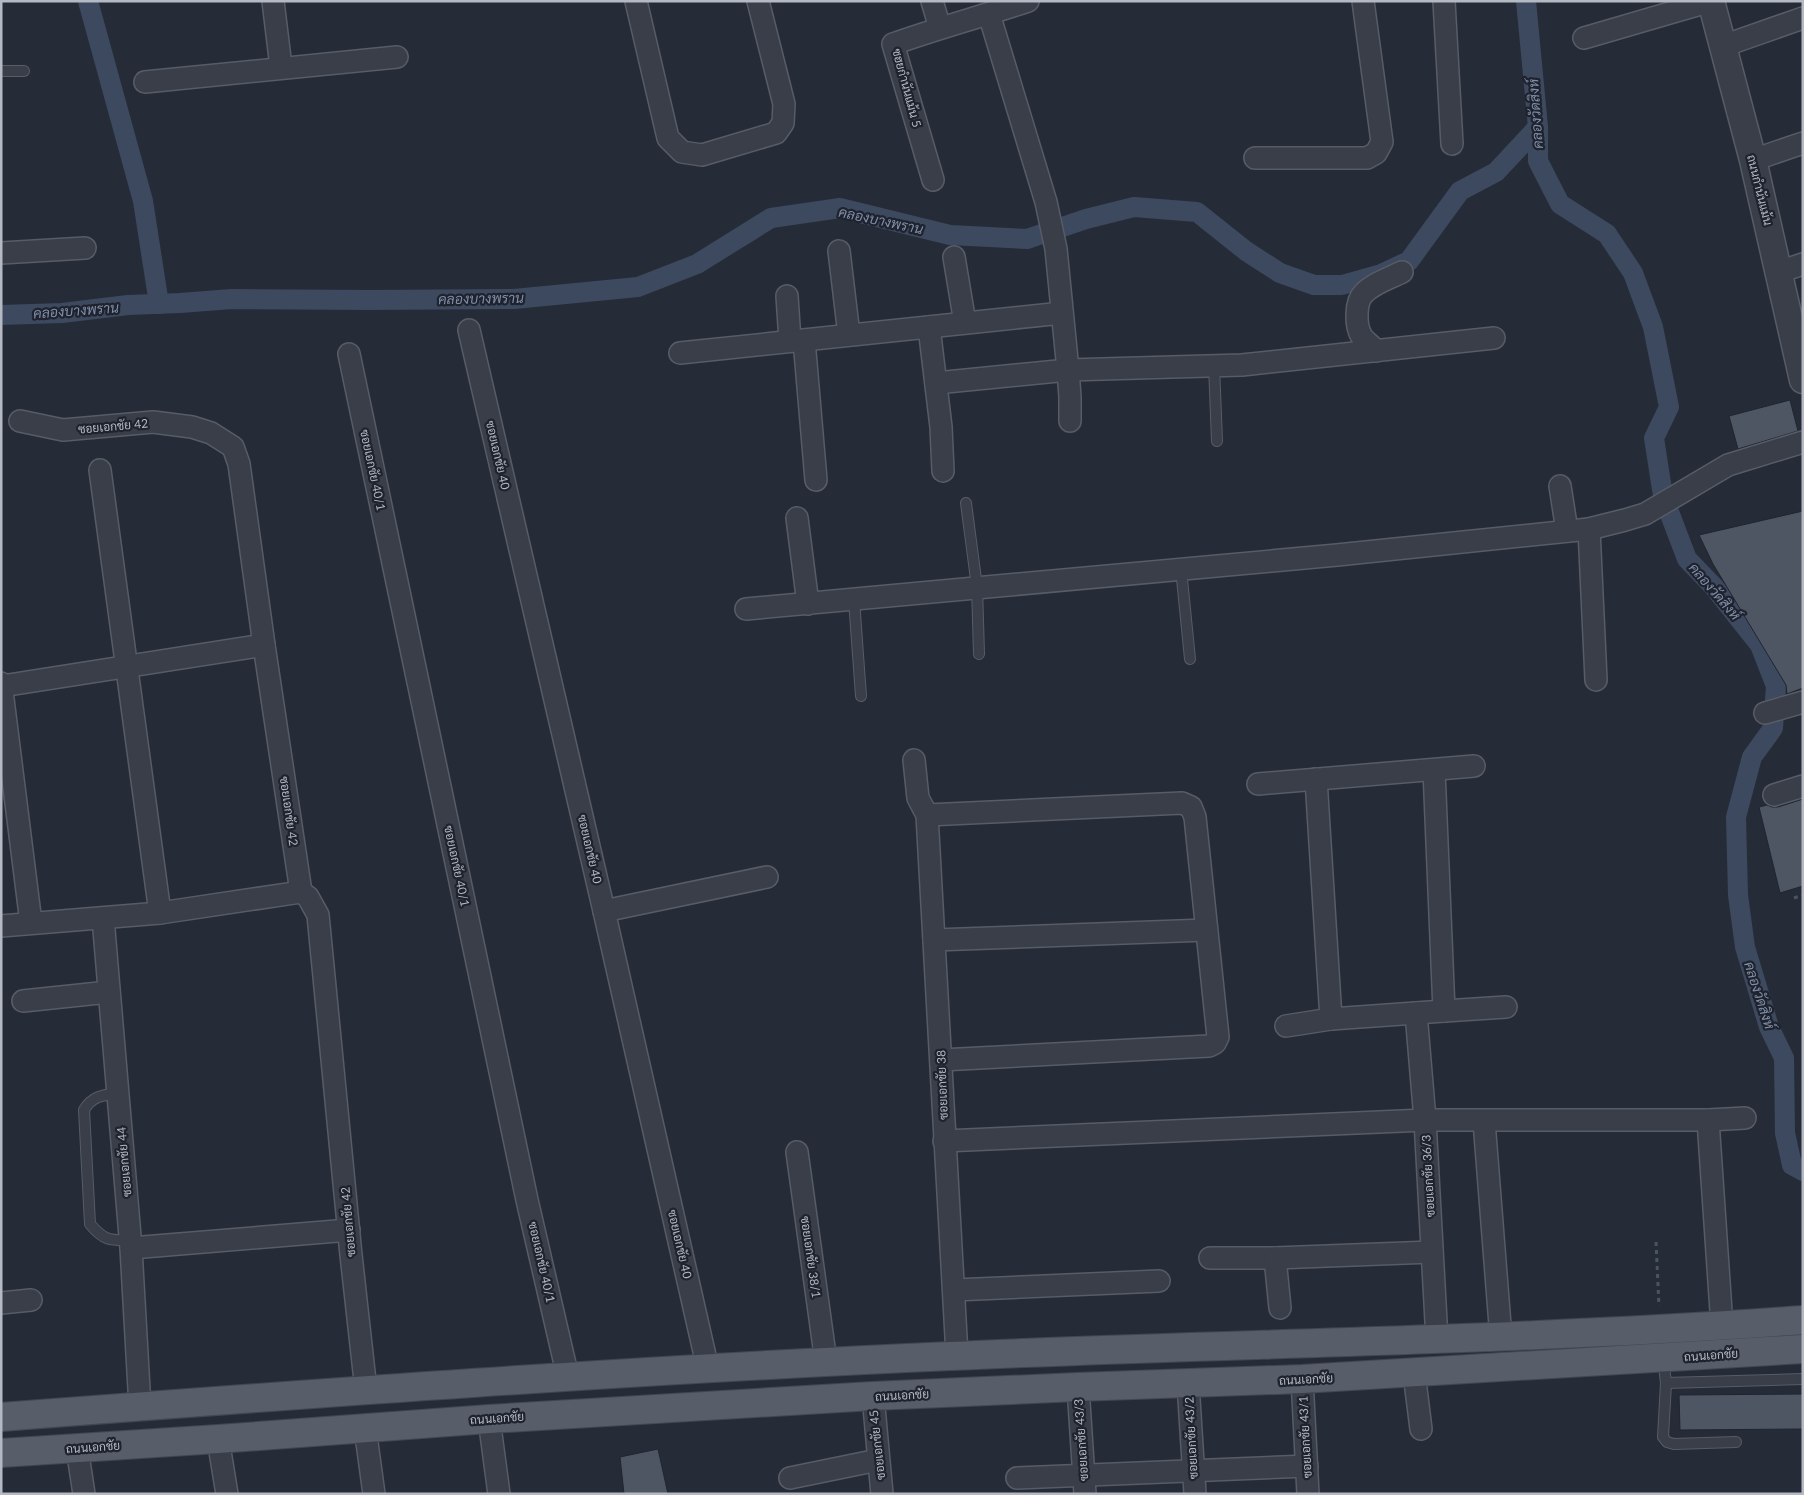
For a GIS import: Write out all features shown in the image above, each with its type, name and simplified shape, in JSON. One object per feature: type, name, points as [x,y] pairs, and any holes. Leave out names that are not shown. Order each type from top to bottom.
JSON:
[{"type":"main road","points":[[1,1417],[366,1390],[826,1362],[957,1355],[1500,1338],[1803,1320]]},
{"type":"main road","points":[[1225,1347],[1226,1382]]},
{"type":"main road","name":"ถนนเอกชัย","points":[[1,1453],[489,1419],[872,1396],[1414,1373],[1665,1370],[1803,1349]]},
{"type":"main road","points":[[140,1406],[143,1444]]},
{"type":"street","points":[[273,1],[281,67]]},
{"type":"street","points":[[636,1],[668,138],[682,152],[702,155],[776,133],[783,123],[784,104],[758,1]]},
{"type":"street","points":[[932,1],[940,28]]},
{"type":"street","name":"ซฮยกำนันแม้น 5","points":[[933,180],[894,44],[1028,1]]},
{"type":"street","points":[[1255,158],[1367,158],[1376,153],[1382,142],[1363,1]]},
{"type":"street","points":[[1444,1],[1452,144]]},
{"type":"street","points":[[1584,38],[1711,1]]},
{"type":"street","name":"ถนนกำนันแม้น","points":[[1711,1],[1753,160],[1791,268],[1803,380]]},
{"type":"street","points":[[989,14],[1046,202],[1056,249],[1068,370],[1070,421]]},
{"type":"street","points":[[1723,46],[1803,18]]},
{"type":"street","points":[[145,82],[281,67],[397,57]]},
{"type":"street","points":[[1753,160],[1803,143]]},
{"type":"street","points":[[1,253],[85,248]]},
{"type":"street","points":[[839,251],[849,335]]},
{"type":"street","points":[[954,257],[965,323]]},
{"type":"street","points":[[1376,351],[1361,336],[1358,306],[1364,293],[1376,284],[1402,272]]},
{"type":"street","points":[[787,296],[797,341],[816,480]]},
{"type":"street","points":[[680,353],[1062,314]]},
{"type":"street","points":[[928,327],[941,427],[942,471]]},
{"type":"street","name":"ซอยเอกชัย 40","points":[[469,330],[708,1369]]},
{"type":"street","points":[[936,383],[1068,370],[1242,366],[1494,338]]},
{"type":"street","name":"ซอยเอกชัย 40/1","points":[[348,354],[528,1200],[568,1377]]},
{"type":"street","name":"ซอยเอกชัย 42","points":[[20,421],[63,430],[153,422],[192,427],[211,433],[234,447],[239,464],[301,892],[308,897],[318,914],[366,1390]]},
{"type":"street","points":[[746,609],[1589,529],[1645,514],[1728,465],[1803,442]]},
{"type":"street","points":[[100,470],[160,913]]},
{"type":"street","points":[[1560,486],[1567,531]]},
{"type":"street","points":[[797,518],[808,604]]},
{"type":"street","points":[[1589,529],[1596,680]]},
{"type":"street","points":[[31,923],[1,684],[126,667],[264,645]]},
{"type":"street","points":[[1765,712],[1803,702]]},
{"type":"street","points":[[914,760],[918,798],[927,814],[1182,803],[1191,807],[1195,817],[1218,1037],[1215,1043],[1208,1046],[942,1060]]},
{"type":"street","points":[[1258,784],[1474,766]]},
{"type":"street","points":[[1434,770],[1444,1011]]},
{"type":"street","points":[[1316,780],[1331,1019]]},
{"type":"street","points":[[1774,796],[1803,786]]},
{"type":"street","name":"ซอยเอกชัย 38","points":[[927,814],[957,1355]]},
{"type":"street","points":[[604,911],[767,877]]},
{"type":"street","points":[[1,926],[160,913],[301,892]]},
{"type":"street","name":"ซอยเอกชัย 44","points":[[103,918],[131,1244],[140,1406]]},
{"type":"street","points":[[934,940],[1206,930]]},
{"type":"street","points":[[23,1002],[109,992]]},
{"type":"street","points":[[1286,1026],[1331,1019],[1506,1007]]},
{"type":"street","name":"ซอยเอกชัย 36/3","points":[[1416,1013],[1425,1120],[1437,1340]]},
{"type":"street","points":[[944,1141],[1425,1120],[1708,1120],[1745,1118]]},
{"type":"street","points":[[1708,1120],[1722,1326]]},
{"type":"street","points":[[1484,1121],[1500,1338]]},
{"type":"street","name":"ซอยเอกชัย 38/1","points":[[797,1152],[826,1362]]},
{"type":"street","points":[[131,1244],[349,1230]]},
{"type":"street","points":[[1210,1258],[1275,1258],[1432,1252]]},
{"type":"street","points":[[1275,1258],[1280,1308]]},
{"type":"street","points":[[954,1290],[1159,1281]]},
{"type":"street","points":[[1,1304],[31,1300]]},
{"type":"street","points":[[1414,1373],[1422,1429]]},
{"type":"street","name":"ซอยเอกชัย 43/1","points":[[1302,1379],[1308,1494]]},
{"type":"street","name":"ซอยเอกชัย 43/2","points":[[1188,1383],[1195,1494]]},
{"type":"street","name":"ซอยเอกชัย 43/3","points":[[1078,1387],[1084,1485]]},
{"type":"street","name":"ซอยเอกชัย 45","points":[[872,1396],[882,1494]]},
{"type":"street","points":[[489,1419],[499,1494]]},
{"type":"street","points":[[365,1428],[374,1494]]},
{"type":"street","points":[[218,1439],[227,1494]]},
{"type":"street","points":[[77,1448],[84,1494]]},
{"type":"street","points":[[790,1478],[878,1460]]},
{"type":"street","points":[[1017,1478],[1084,1485],[1193,1471],[1307,1466]]},
{"type":"lane","points":[[1,70],[24,71]]},
{"type":"lane","points":[[1214,366],[1217,441]]},
{"type":"lane","points":[[966,503],[977,587],[979,654]]},
{"type":"lane","points":[[1181,569],[1190,660]]},
{"type":"lane","points":[[854,600],[861,696]]},
{"type":"lane","points":[[118,1093],[99,1096],[88,1103],[84,1110],[90,1224],[97,1233],[111,1241],[131,1244]]},
{"type":"lane","points":[[1736,1442],[1674,1444],[1668,1442],[1663,1437],[1665,1370],[1803,1379]]},
{"type":"path","points":[[1794,898],[1803,895]]},
{"type":"path","points":[[1656,1242],[1660,1329]]},
{"type":"building","points":[[1790,400],[1798,431],[1738,449],[1729,416]]},
{"type":"building","points":[[1803,511],[1803,688],[1787,694],[1786,685],[1713,564],[1699,535]]},
{"type":"building","points":[[1803,799],[1803,886],[1780,893],[1759,807],[1767,805],[1778,807]]},
{"type":"building","points":[[1803,1394],[1803,1429],[1680,1430],[1679,1395]]},
{"type":"building","points":[[658,1449],[668,1494],[624,1494],[620,1457]]},
{"type":"waterway","points":[[88,1],[143,201],[159,304]]},
{"type":"waterway","name":"คลองวัดสิงห์","points":[[1526,1],[1538,127],[1538,161],[1560,204],[1607,234],[1633,273],[1653,327],[1669,407],[1654,438],[1663,496],[1687,559],[1714,587],[1760,645],[1776,686],[1773,728],[1752,757],[1736,817],[1738,895],[1745,947],[1769,1027],[1784,1058],[1785,1133],[1792,1165],[1803,1171]]},
{"type":"waterway","name":"คลองบางพราน","points":[[1,315],[62,313],[128,305],[232,299],[514,299],[638,287],[697,264],[771,218],[840,208],[950,235],[1027,239],[1086,219],[1134,207],[1197,212],[1246,251],[1280,273],[1314,285],[1342,285],[1381,274],[1409,261],[1460,191],[1496,172],[1538,127]]}]
